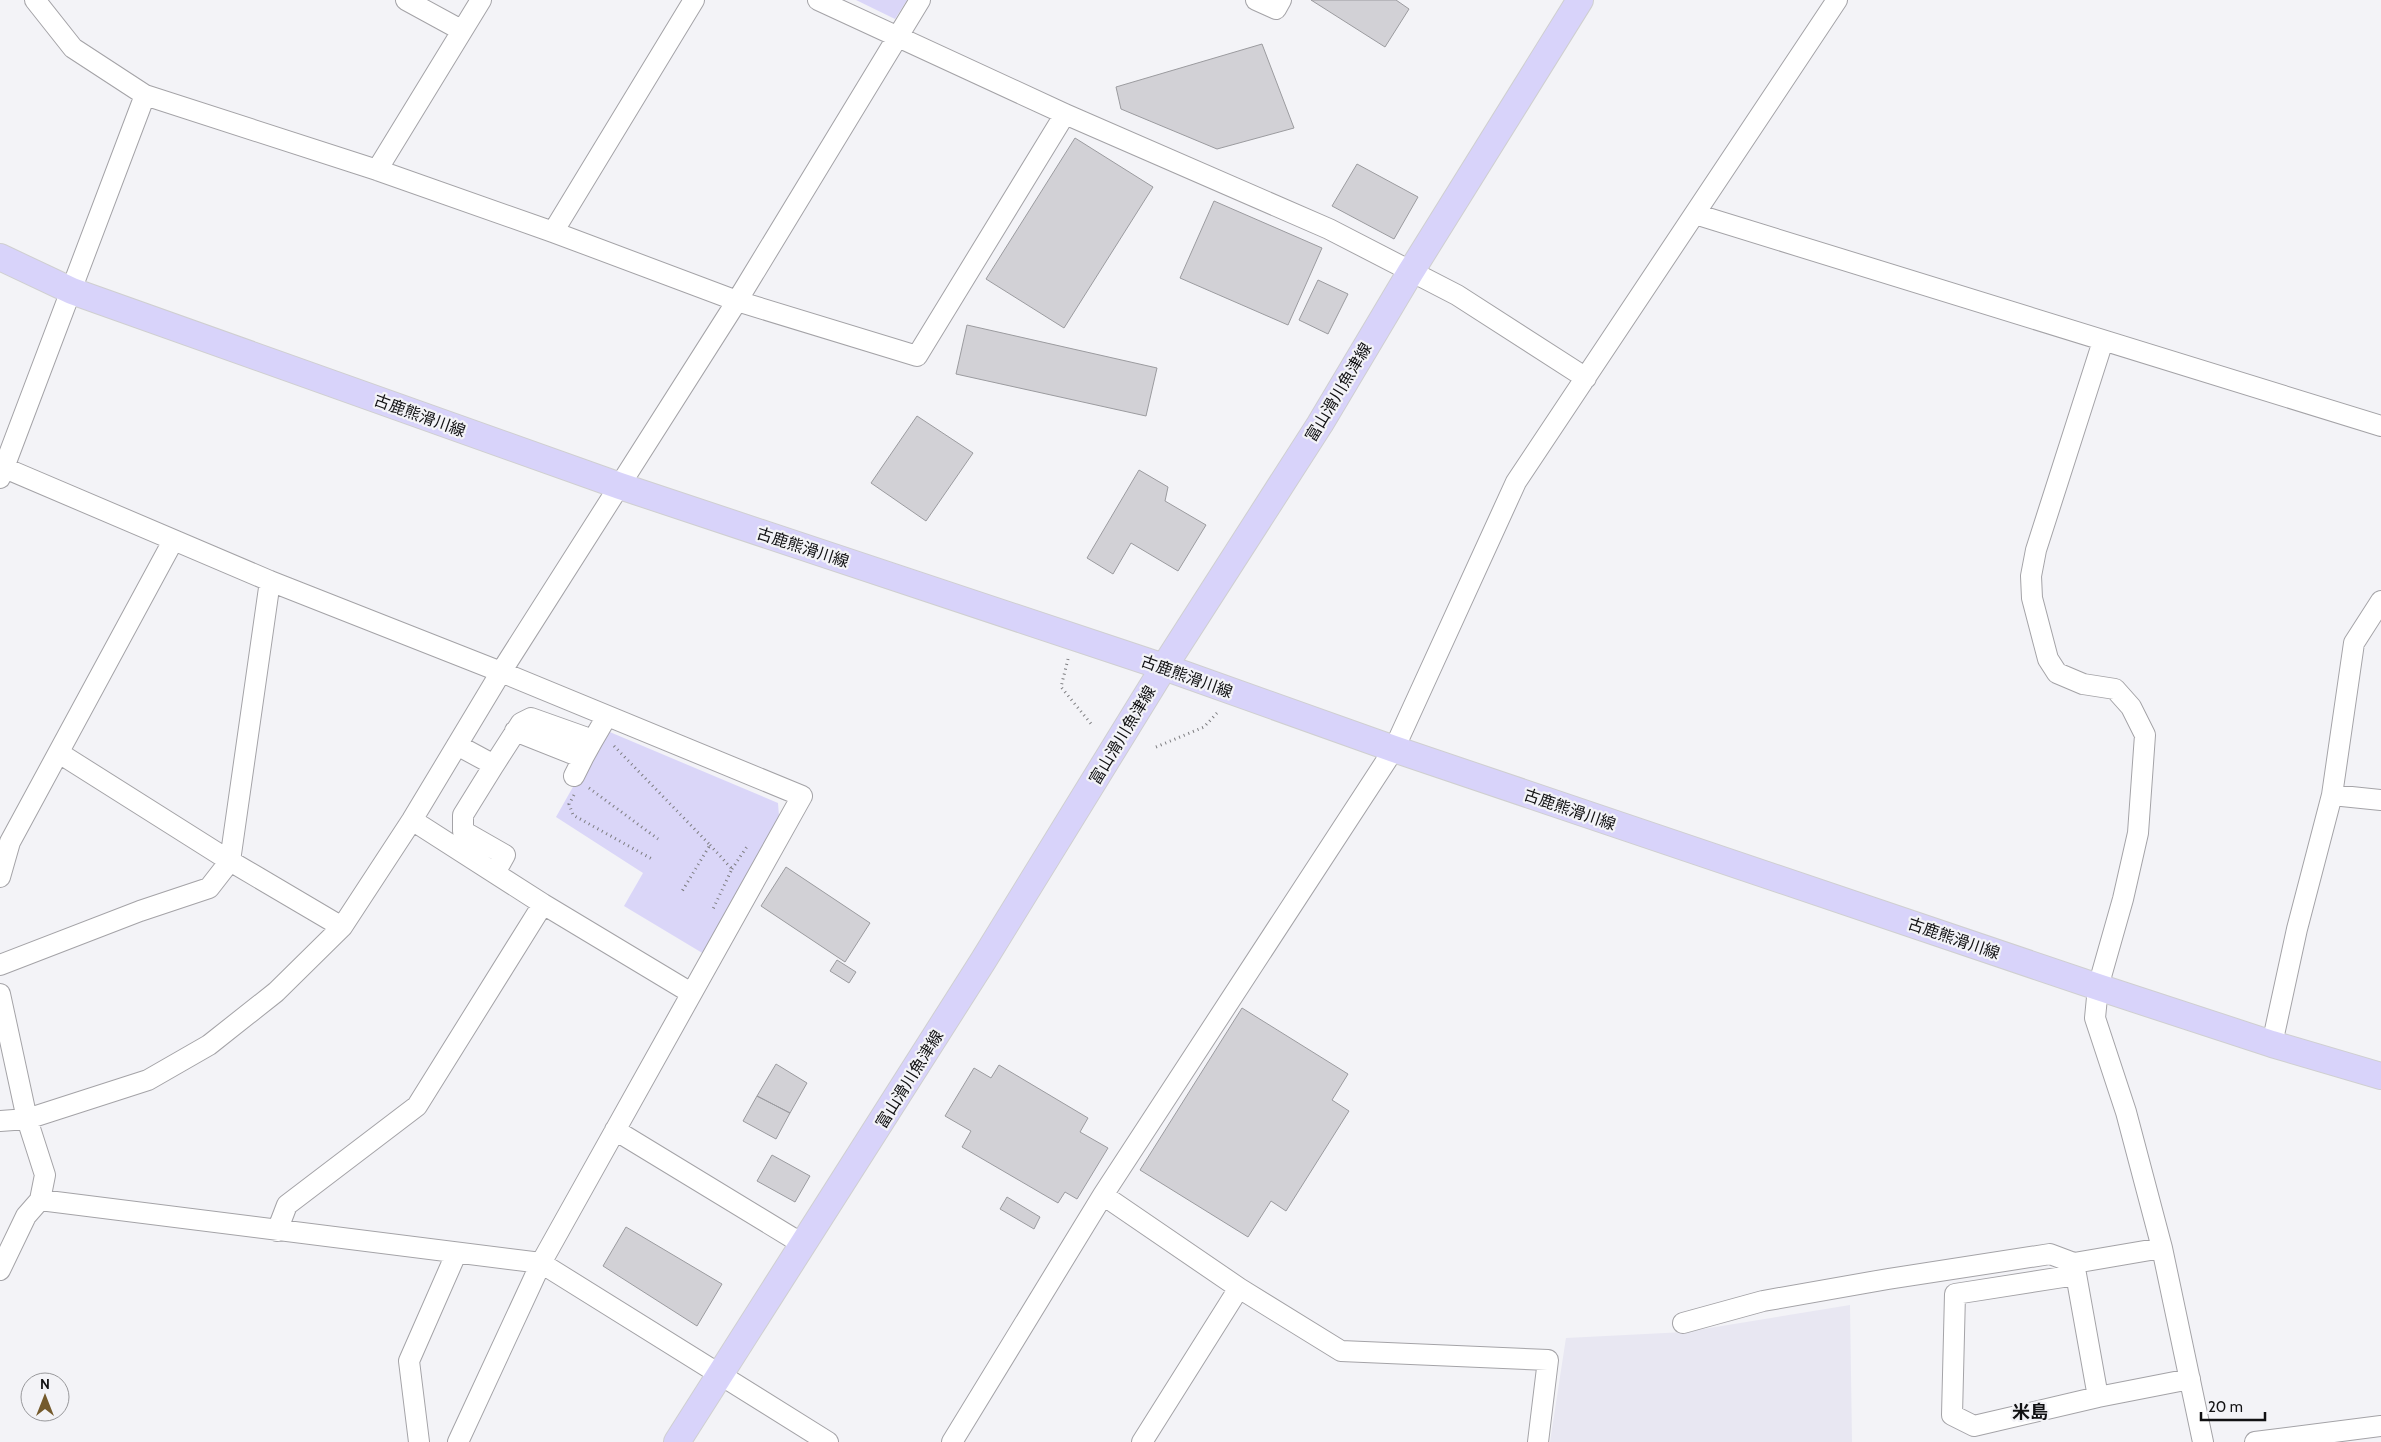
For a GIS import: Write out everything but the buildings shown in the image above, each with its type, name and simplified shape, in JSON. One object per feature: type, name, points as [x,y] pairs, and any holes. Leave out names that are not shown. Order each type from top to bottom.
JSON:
[{"type":"main road","name":"富山滑川魚津線","points":[[677,1442],[722,1375],[984,961],[1164,667],[1320,424],[1410,272],[1580,0]]},
{"type":"main road","name":"古鹿熊滑川線","points":[[0,257],[72,290],[620,486],[1164,667],[1394,749],[2098,987],[2272,1044],[2381,1076]]},
{"type":"street","points":[[35,0],[73,48],[145,95],[377,170],[553,232],[737,301],[917,356],[1065,114]]},
{"type":"street","points":[[406,0],[461,30]]},
{"type":"street","points":[[377,170],[481,0]]},
{"type":"street","points":[[553,232],[694,0]]},
{"type":"street","points":[[818,0],[1065,114],[1330,229],[1457,296],[1586,378]]},
{"type":"street","points":[[0,1121],[27,1118],[148,1080],[209,1045],[276,992],[342,927],[412,820],[501,672],[737,301],[920,0]]},
{"type":"street","points":[[1256,0],[1276,9],[1281,0]]},
{"type":"street","points":[[952,1442],[1103,1195],[1394,749],[1516,482],[1837,0]]},
{"type":"street","points":[[145,95],[2,470],[270,581],[501,672],[802,796],[541,1263],[458,1442]]},
{"type":"street","points":[[1695,214],[2381,426]]},
{"type":"street","points":[[2103,341],[2036,550],[2031,576],[2032,598],[2048,658],[2057,673],[2083,684],[2114,689],[2131,707],[2145,735],[2138,833],[2123,899],[2098,987],[2095,1018],[2126,1112],[2162,1248],[2203,1442]]},
{"type":"street","points":[[0,876],[5,839],[59,753],[173,541]]},
{"type":"street","points":[[0,965],[140,911],[209,888],[230,861],[270,581]]},
{"type":"street","points":[[2272,1044],[2297,929],[2332,795],[2354,643],[2381,601]]},
{"type":"street","points":[[515,732],[580,778],[600,745],[607,716]]},
{"type":"street","points":[[494,873],[505,855],[462,830],[463,815],[521,723],[531,718],[600,745]]},
{"type":"street","points":[[457,745],[494,765]]},
{"type":"street","points":[[59,753],[230,861],[342,927]]},
{"type":"street","points":[[2332,795],[2381,800]]},
{"type":"street","points":[[412,820],[543,904],[691,993]]},
{"type":"street","points":[[277,1231],[287,1205],[417,1106],[543,904]]},
{"type":"street","points":[[0,994],[27,1118],[45,1175],[40,1200],[26,1216],[0,1270]]},
{"type":"street","points":[[615,1130],[804,1245]]},
{"type":"street","points":[[1103,1195],[1239,1288],[1341,1351],[1548,1360],[1538,1442]]},
{"type":"street","points":[[40,1200],[456,1254],[541,1263],[828,1442]]},
{"type":"street","points":[[2162,1248],[2075,1269],[1955,1294],[1952,1415],[1974,1426],[2098,1397],[2190,1379]]},
{"type":"street","points":[[419,1442],[409,1361],[456,1254]]},
{"type":"street","points":[[1684,1323],[1763,1301],[2050,1254],[2075,1269],[2098,1397]]},
{"type":"street","points":[[1142,1442],[1239,1288]]},
{"type":"street","points":[[2255,1442],[2381,1426]]},
{"type":"path","points":[[1069,656],[1062,687],[1092,725]]},
{"type":"path","points":[[1156,747],[1204,727],[1218,712]]},
{"type":"path","points":[[600,745],[611,744],[732,869]]},
{"type":"path","points":[[652,859],[573,815],[569,804],[580,778],[658,839]]},
{"type":"path","points":[[682,893],[710,845]]},
{"type":"path","points":[[713,909],[732,869],[748,845]]},
{"type":"shaded area","points":[[856,0],[907,0],[895,19]]},
{"type":"shaded area","points":[[605,730],[778,803],[779,816],[704,954],[624,906],[643,873],[556,817]]},
{"type":"shaded area","points":[[1850,1305],[1852,1442],[1550,1442],[1566,1338],[1685,1332]]},
{"type":"district","name":"米島","points":[[2030,1412]]}]
